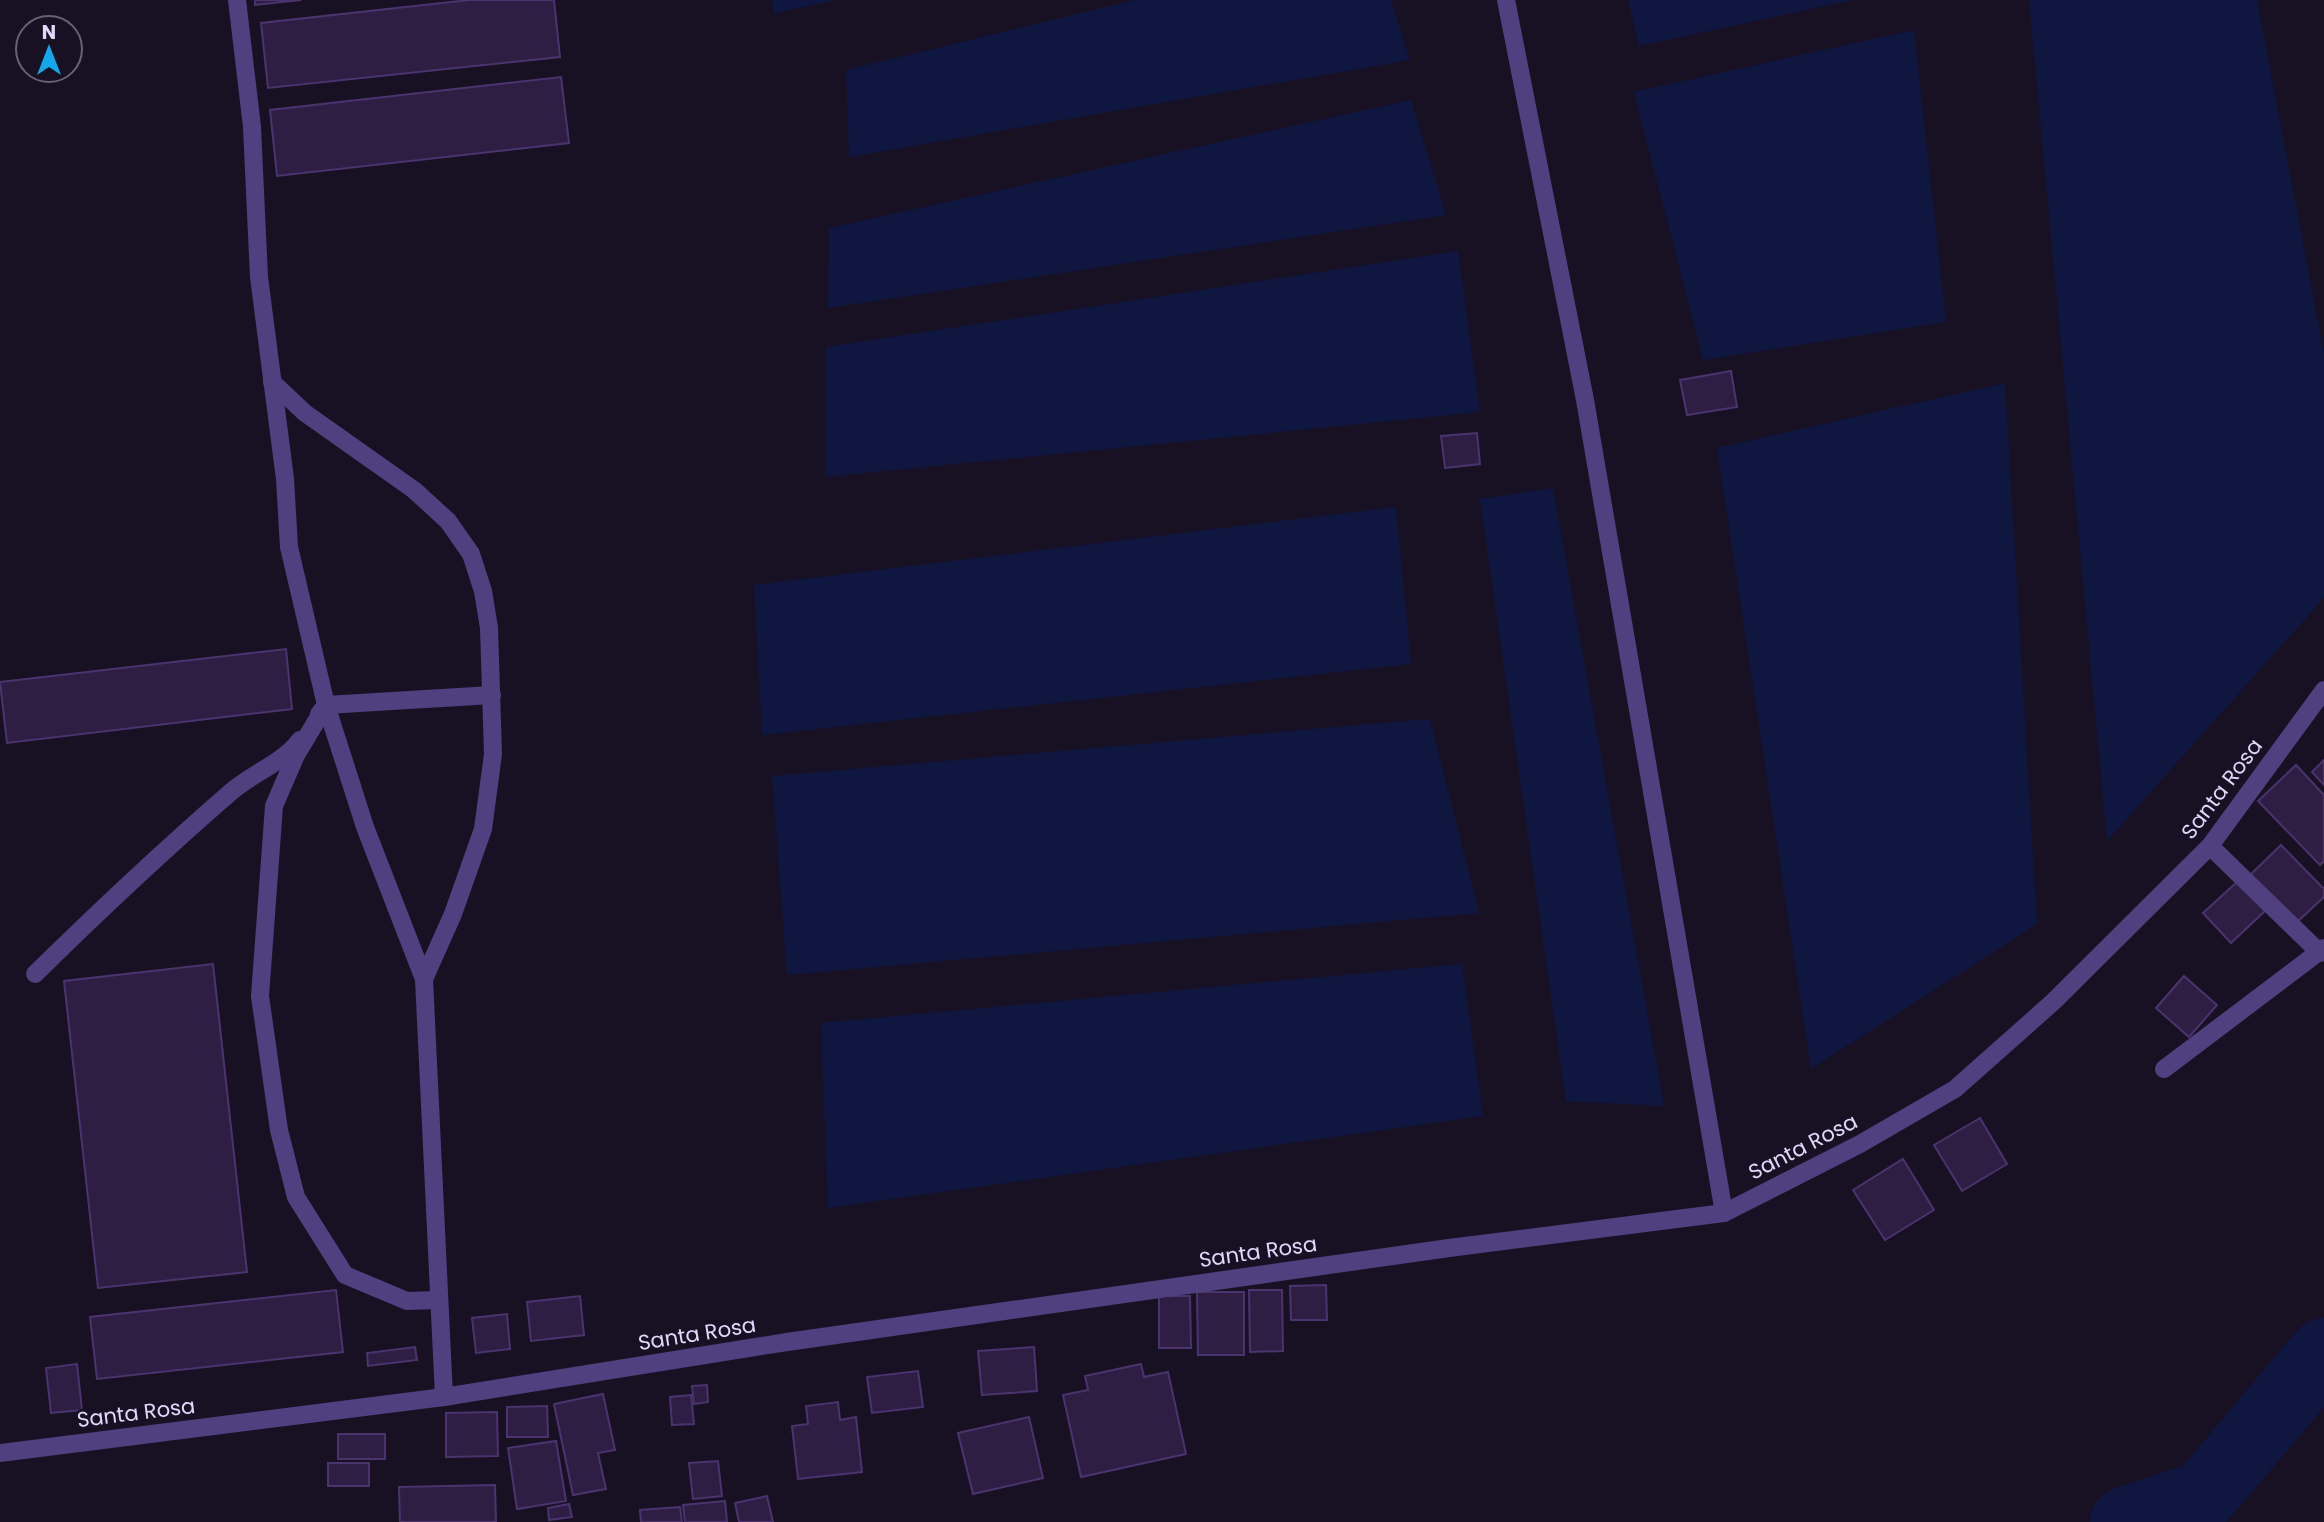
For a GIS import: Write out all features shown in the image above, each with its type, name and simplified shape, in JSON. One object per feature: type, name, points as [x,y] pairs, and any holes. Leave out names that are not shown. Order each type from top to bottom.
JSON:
[{"type":"street","points":[[237,0],[252,127],[258,277],[285,479],[289,547],[326,705],[365,827],[424,979],[444,1397]]},
{"type":"street","points":[[1506,0],[1585,400],[1724,1213]]},
{"type":"street","points":[[272,382],[305,413],[414,490],[448,521],[471,554],[483,591],[489,628],[493,754],[483,829],[453,914],[424,979]]},
{"type":"street","name":"Santa Rosa","points":[[0,1453],[444,1397],[787,1342],[1449,1248],[1724,1213],[1860,1144],[1955,1089],[2053,1002],[2210,846],[2324,690]]},
{"type":"street","points":[[35,974],[139,871],[248,777],[293,749],[326,705],[492,695]]},
{"type":"street","points":[[326,705],[296,755],[274,806],[260,996],[279,1130],[296,1197],[345,1275],[407,1301],[438,1300]]},
{"type":"street","points":[[2164,1069],[2322,950],[2210,846]]},
{"type":"shaded area","points":[[772,0],[837,0],[774,13]]},
{"type":"shaded area","points":[[1135,0],[1391,0],[1410,60],[849,157],[846,70]]},
{"type":"shaded area","points":[[1628,0],[1853,0],[1639,46]]},
{"type":"shaded area","points":[[2029,0],[2257,0],[2324,353],[2324,598],[2107,841]]},
{"type":"shaded area","points":[[1914,30],[1946,322],[1703,360],[1634,92]]},
{"type":"shaded area","points":[[1411,100],[1446,215],[828,308],[829,228]]},
{"type":"shaded area","points":[[1458,251],[1480,412],[825,477],[826,347]]},
{"type":"shaded area","points":[[2005,383],[2037,924],[1811,1069],[1717,448]]},
{"type":"shaded area","points":[[1553,488],[1664,1106],[1566,1101],[1480,499]]},
{"type":"shaded area","points":[[1396,507],[1411,664],[762,735],[754,585]]},
{"type":"shaded area","points":[[1430,719],[1479,913],[787,975],[772,776]]},
{"type":"shaded area","points":[[1462,964],[1483,1116],[828,1208],[821,1023]]},
{"type":"building","points":[[255,0],[301,0],[255,5]]},
{"type":"building","points":[[469,0],[554,0],[560,57],[268,88],[261,23]]},
{"type":"building","points":[[561,77],[569,143],[277,176],[270,110]]},
{"type":"building","points":[[1731,371],[1737,407],[1687,415],[1680,380]]},
{"type":"building","points":[[1477,433],[1480,464],[1445,468],[1441,436]]},
{"type":"building","points":[[286,649],[292,709],[7,743],[0,682]]},
{"type":"building","points":[[2324,760],[2324,785],[2312,772]]},
{"type":"building","points":[[2296,765],[2324,795],[2324,861],[2320,865],[2258,801]]},
{"type":"building","points":[[2281,845],[2324,889],[2324,897],[2296,923],[2250,875]]},
{"type":"building","points":[[2237,882],[2265,911],[2231,943],[2203,913]]},
{"type":"building","points":[[213,964],[247,1272],[98,1288],[64,981]]},
{"type":"building","points":[[2184,976],[2217,1005],[2189,1037],[2156,1008]]},
{"type":"building","points":[[1980,1118],[2007,1164],[1962,1191],[1934,1145]]},
{"type":"building","points":[[1903,1159],[1934,1210],[1885,1240],[1853,1190]]},
{"type":"building","points":[[1326,1285],[1327,1320],[1291,1320],[1290,1286]]},
{"type":"building","points":[[336,1290],[343,1352],[97,1379],[90,1317]]},
{"type":"building","points":[[1249,1290],[1282,1290],[1283,1351],[1250,1352]]},
{"type":"building","points":[[1197,1292],[1244,1292],[1244,1355],[1198,1355]]},
{"type":"building","points":[[580,1296],[584,1335],[531,1341],[527,1302]]},
{"type":"building","points":[[1159,1296],[1190,1296],[1191,1348],[1159,1348]]},
{"type":"building","points":[[507,1314],[510,1349],[476,1353],[472,1318]]},
{"type":"building","points":[[415,1347],[417,1360],[368,1366],[367,1353]]},
{"type":"building","points":[[1034,1347],[1037,1391],[982,1395],[978,1351]]},
{"type":"building","points":[[77,1364],[82,1410],[51,1413],[46,1368]]},
{"type":"building","points":[[1141,1364],[1144,1377],[1168,1372],[1186,1454],[1081,1477],[1063,1395],[1088,1390],[1085,1376]]},
{"type":"building","points":[[918,1371],[923,1407],[872,1413],[867,1377]]},
{"type":"building","points":[[707,1385],[708,1402],[694,1404],[692,1386]]},
{"type":"building","points":[[603,1394],[615,1450],[598,1453],[606,1489],[573,1495],[554,1404]]},
{"type":"building","points":[[691,1395],[694,1424],[672,1425],[670,1397]]},
{"type":"building","points":[[838,1402],[840,1420],[856,1417],[862,1472],[798,1479],[792,1426],[808,1424],[806,1406]]},
{"type":"building","points":[[547,1406],[548,1437],[507,1437],[507,1407]]},
{"type":"building","points":[[497,1412],[498,1456],[446,1457],[446,1413]]},
{"type":"building","points":[[1029,1417],[1043,1478],[973,1494],[958,1433]]},
{"type":"building","points":[[338,1434],[385,1434],[385,1459],[338,1459]]},
{"type":"building","points":[[556,1441],[566,1501],[517,1509],[508,1448]]},
{"type":"building","points":[[718,1461],[722,1496],[693,1499],[689,1463]]},
{"type":"building","points":[[328,1463],[369,1463],[369,1486],[328,1486]]},
{"type":"building","points":[[495,1485],[496,1522],[400,1522],[399,1487]]},
{"type":"building","points":[[767,1496],[773,1522],[739,1522],[735,1503]]},
{"type":"building","points":[[725,1501],[727,1522],[685,1522],[683,1505]]},
{"type":"building","points":[[569,1504],[572,1517],[549,1520],[548,1508]]},
{"type":"building","points":[[680,1507],[682,1522],[641,1522],[640,1510]]},
{"type":"waterway","points":[[2125,1522],[2203,1496],[2324,1353]]}]
